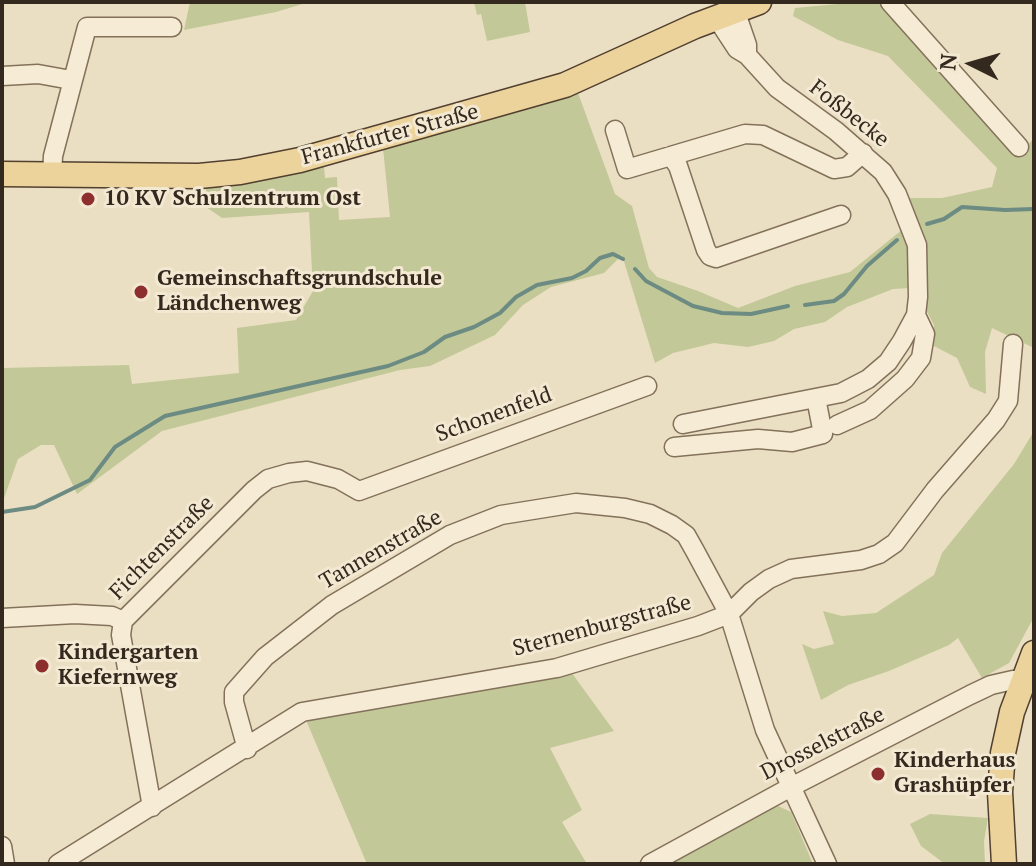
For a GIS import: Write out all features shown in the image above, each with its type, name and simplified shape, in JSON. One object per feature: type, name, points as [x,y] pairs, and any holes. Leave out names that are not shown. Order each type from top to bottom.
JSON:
[{"type":"main road","name":"Frankfurter Straße","points":[[2,174],[199,176],[240,172],[300,160],[565,85],[726,13],[759,2]]},
{"type":"main road","points":[[1004,864],[1000,802],[1002,761],[1009,725],[1028,680],[1034,653]]},
{"type":"street","points":[[890,2],[1019,147]]},
{"type":"street","name":"Foßbecke","points":[[683,424],[841,393],[868,379],[888,362],[916,315],[918,297],[917,245],[890,181],[863,153],[777,88],[730,41],[726,13]]},
{"type":"street","points":[[52,176],[53,156],[87,27],[172,27]]},
{"type":"street","points":[[2,76],[38,74],[71,80]]},
{"type":"street","points":[[615,130],[627,169],[745,134],[763,135],[834,169],[847,167],[863,153]]},
{"type":"street","points":[[671,156],[678,166],[710,256],[716,258],[841,215]]},
{"type":"street","name":"Foßbecke","points":[[837,425],[870,410],[905,379],[921,358],[925,334],[916,315]]},
{"type":"street","name":"Sternenburgstraße","points":[[58,864],[302,712],[557,668],[729,614],[751,592],[791,569],[861,560],[879,554],[895,543],[935,490],[996,420],[1008,401],[1013,344]]},
{"type":"street","name":"Schonenfeld","points":[[359,491],[647,386]]},
{"type":"street","points":[[674,447],[758,439],[792,442],[823,434],[816,398]]},
{"type":"street","name":"Fichtenstraße","points":[[152,807],[123,646],[123,621],[268,479],[307,471],[338,479],[359,491]]},
{"type":"street","name":"Tannenstraße","points":[[247,749],[234,692],[265,657],[332,605],[450,535],[501,515],[576,503],[625,508],[650,514],[686,535],[711,578],[729,614],[765,730],[827,864]]},
{"type":"street","points":[[2,618],[75,614],[112,616],[123,621]]},
{"type":"street","name":"Drosselstraße","points":[[650,864],[791,787],[991,685],[1028,680]]},
{"type":"street","points":[[2,846],[5,864]]},
{"type":"green space","points":[[190,2],[309,2],[276,12],[184,30]]},
{"type":"green space","points":[[474,2],[525,2],[530,32],[487,41],[481,14],[477,15]]},
{"type":"green space","points":[[879,2],[1021,153],[1034,138],[1034,348],[992,328],[985,352],[986,394],[970,387],[957,358],[932,345],[934,325],[925,308],[904,198],[942,198],[992,187],[997,168],[888,56],[838,40],[793,16],[795,8]]},
{"type":"green space","points":[[578,93],[615,194],[632,206],[649,268],[657,277],[738,308],[795,286],[850,272],[903,229],[911,257],[910,288],[893,289],[847,307],[825,322],[794,329],[774,341],[748,347],[714,343],[673,353],[655,363],[622,255],[604,273],[551,287],[523,305],[495,335],[430,366],[400,370],[162,431],[77,494],[54,445],[41,445],[18,459],[2,504],[2,368],[129,365],[132,384],[239,373],[237,328],[296,320],[313,291],[309,212],[222,218],[206,207],[206,186],[324,165],[325,178],[337,177],[339,220],[390,217],[383,148]]},
{"type":"green space","points":[[1034,431],[1034,617],[1009,663],[982,678],[958,638],[949,645],[848,685],[821,700],[802,644],[814,649],[834,644],[823,611],[842,616],[876,613],[934,575],[942,553],[1014,464]]},
{"type":"green space","points":[[566,665],[614,731],[550,748],[582,810],[562,822],[587,864],[367,864],[303,713]]},
{"type":"green space","points":[[776,805],[791,812],[813,864],[655,864]]},
{"type":"green space","points":[[930,814],[988,818],[984,841],[985,864],[945,864],[921,846],[910,824]]},
{"type":"waterway","points":[[927,224],[944,219],[962,207],[1034,209]]},
{"type":"waterway","points":[[805,305],[834,301],[844,294],[867,266],[897,240]]},
{"type":"waterway","points":[[2,512],[35,507],[90,480],[115,447],[165,416],[388,366],[424,352],[445,337],[474,327],[500,313],[516,297],[537,285],[572,278],[586,271],[600,258],[613,254],[623,259]]},
{"type":"waterway","points":[[635,269],[646,281],[693,306],[722,313],[751,314],[788,306]]},
{"type":"place","name":"10 KV Schulzentrum Ost","points":[[88,199]]},
{"type":"place","name":"Gemeinschaftsgrundschule Ländchenweg","points":[[141,292]]},
{"type":"place","name":"Kindergarten Kiefernweg","points":[[42,666]]},
{"type":"place","name":"Kinderhaus Grashüpfer","points":[[878,774]]}]
